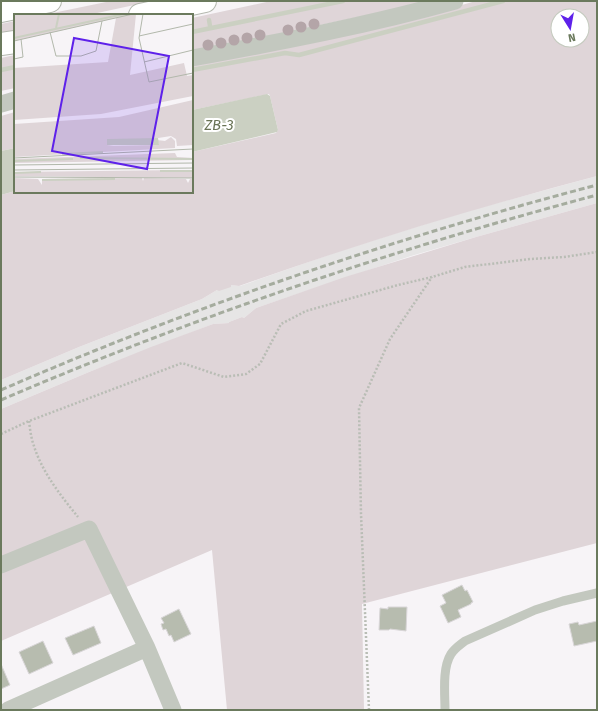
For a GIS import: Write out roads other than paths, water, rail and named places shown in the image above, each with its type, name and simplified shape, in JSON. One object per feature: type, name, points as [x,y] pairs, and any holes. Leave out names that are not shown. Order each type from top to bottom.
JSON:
[{"type":"highway","points":[[1,11],[50,1]]},
{"type":"highway","points":[[145,14],[205,1]]},
{"type":"highway","points":[[1,44],[14,42]]},
{"type":"street","points":[[193,58],[334,31],[455,1]]},
{"type":"street","points":[[1,104],[14,100]]},
{"type":"street","points":[[1,565],[89,529],[147,648],[173,710]]},
{"type":"street","points":[[8,710],[147,648]]},
{"type":"lane","points":[[445,710],[445,678],[450,655],[465,641],[535,610],[563,601],[597,593]]},
{"type":"water","name":"ZB-3","points":[[267,94],[270,96],[278,130],[277,132],[193,152],[193,110]]},
{"type":"water","points":[[14,148],[14,191],[1,195],[1,151]]},
{"type":"waterway","points":[[193,32],[343,1]]},
{"type":"waterway","points":[[193,70],[285,53],[299,55],[503,1]]},
{"type":"waterway","points":[[209,20],[210,26]]},
{"type":"waterway","points":[[1,70],[14,67]]},
{"type":"railway","points":[[1,390],[147,330],[295,276],[445,228],[597,185]]},
{"type":"railway","points":[[1,400],[147,341],[295,287],[445,238],[597,195]]}]
